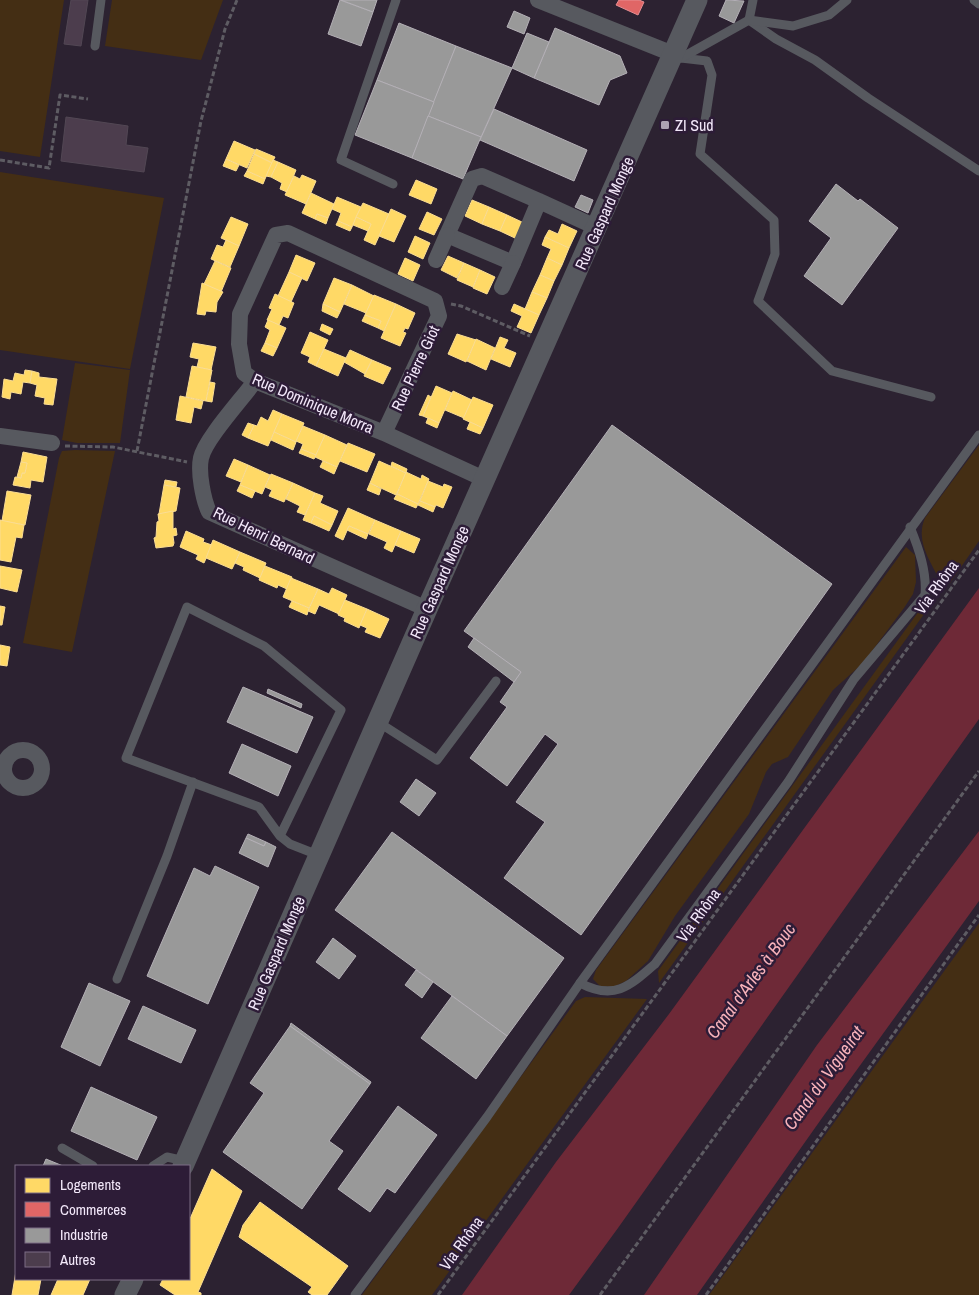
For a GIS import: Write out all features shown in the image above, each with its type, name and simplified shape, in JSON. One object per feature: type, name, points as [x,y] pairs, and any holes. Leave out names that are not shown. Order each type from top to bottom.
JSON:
[{"type":"street","points":[[538,0],[677,56]]},
{"type":"street","name":"Rue Gaspard Monge","points":[[184,1164],[484,479],[677,56],[698,0]]},
{"type":"street","points":[[436,260],[472,178],[482,176],[598,228]]},
{"type":"street","points":[[502,287],[539,201]]},
{"type":"street","name":"Rue Pierre Giot","points":[[282,234],[288,233],[435,301],[440,316],[384,433]]},
{"type":"street","name":"Rue Dominique Morra","points":[[282,234],[276,235],[240,314],[239,344],[244,373],[256,380],[384,433]]},
{"type":"street","points":[[447,235],[513,263]]},
{"type":"street","name":"Rue Henri Bernard","points":[[256,380],[208,443],[201,458],[203,499],[209,512],[427,609]]},
{"type":"street","points":[[384,433],[484,479]]},
{"type":"street","points":[[0,436],[52,443]]},
{"type":"street","points":[[126,1295],[133,1280]]},
{"type":"lane","points":[[95,46],[101,0]]},
{"type":"lane","points":[[393,184],[341,160],[396,0]]},
{"type":"lane","points":[[749,20],[753,0]]},
{"type":"lane","points":[[677,56],[749,20],[793,26],[829,15],[847,0]]},
{"type":"lane","points":[[974,0],[979,4]]},
{"type":"lane","points":[[749,20],[776,39],[815,60],[868,98],[979,171]]},
{"type":"lane","points":[[677,56],[707,61],[712,75],[700,154],[774,220],[775,254],[758,301],[832,371],[931,397]]},
{"type":"lane","points":[[355,1295],[487,1117],[580,983],[979,434]]},
{"type":"lane","points":[[580,983],[591,989],[606,991],[630,986],[655,964],[788,782],[854,679],[925,595],[926,582],[922,563],[910,527]]},
{"type":"lane","points":[[280,836],[341,710],[264,646],[187,607],[126,758],[259,807],[280,836],[290,844],[318,855]]},
{"type":"lane","points":[[378,722],[437,760],[496,682]]},
{"type":"lane","points":[[116,979],[167,856],[193,782]]},
{"type":"lane","points":[[62,1148],[90,1165]]},
{"type":"lane","points":[[155,1165],[167,1157],[184,1164]]},
{"type":"path","points":[[137,451],[201,121],[225,29],[237,0]]},
{"type":"path","points":[[0,160],[49,168],[60,95],[88,99]]},
{"type":"path","points":[[435,301],[461,306],[546,343]]},
{"type":"path","points":[[52,443],[72,448],[113,448],[137,451],[159,458],[201,464]]},
{"type":"path","name":"Via Rhôna","points":[[438,1295],[979,550]]},
{"type":"path","points":[[600,1295],[979,771]]},
{"type":"path","points":[[706,1295],[979,915]]},
{"type":"shaded area","points":[[0,0],[64,0],[40,157],[0,151]]},
{"type":"shaded area","points":[[112,0],[223,0],[201,60],[105,46]]},
{"type":"shaded area","points":[[0,172],[164,198],[130,369],[0,350]]},
{"type":"shaded area","points":[[75,363],[130,370],[120,443],[77,443],[62,440]]},
{"type":"shaded area","points":[[979,445],[979,541],[950,583],[940,581],[925,550],[922,526],[925,518]]},
{"type":"shaded area","points":[[62,451],[115,451],[72,652],[23,643],[59,458]]},
{"type":"shaded area","points":[[906,547],[915,555],[916,582],[913,594],[904,608],[863,663],[833,690],[788,757],[772,764],[766,772],[749,814],[675,916],[648,961],[626,981],[613,987],[600,986],[593,979],[596,970]]},
{"type":"shaded area","points":[[927,600],[932,603],[659,983],[658,971]]},
{"type":"shaded area","points":[[979,923],[979,1295],[709,1295],[974,930]]},
{"type":"shaded area","points":[[585,997],[647,999],[432,1295],[362,1295],[576,1001]]},
{"type":"water","name":"Canal d'Arles à Bouc","points":[[979,588],[979,719],[618,1228],[569,1295],[462,1295],[556,1162],[669,1014]]},
{"type":"water","name":"Canal du Vigueirat","points":[[979,831],[979,901],[697,1295],[644,1295],[817,1045]]},
{"type":"building: Logements","points":[[234,141],[255,150],[247,168],[226,159]]},
{"type":"building: Logements","points":[[256,149],[275,157],[272,163],[254,154]]},
{"type":"building: Logements","points":[[254,154],[272,163],[265,179],[247,171]]},
{"type":"building: Logements","points":[[226,159],[239,165],[236,171],[223,166]]},
{"type":"building: Logements","points":[[273,160],[278,162],[271,177],[266,176]]},
{"type":"building: Logements","points":[[278,162],[296,170],[287,192],[280,189],[282,183],[271,177]]},
{"type":"building: Logements","points":[[247,171],[265,179],[263,184],[244,176]]},
{"type":"building: Logements","points":[[302,175],[316,181],[306,204],[285,195],[294,176],[300,179]]},
{"type":"building: Logements","points":[[416,180],[437,189],[431,204],[409,195]]},
{"type":"building: Logements","points":[[311,193],[334,204],[328,218],[317,214],[315,219],[302,213]]},
{"type":"building: Logements","points":[[337,197],[361,207],[352,227],[338,221],[341,213],[332,209]]},
{"type":"building: Logements","points":[[472,200],[489,207],[482,224],[465,216]]},
{"type":"building: Logements","points":[[363,203],[389,214],[375,245],[364,240],[371,224],[356,217]]},
{"type":"building: Logements","points":[[489,207],[507,215],[500,231],[482,224]]},
{"type":"building: Logements","points":[[391,209],[406,216],[394,242],[379,236]]},
{"type":"building: Logements","points":[[427,212],[442,219],[434,235],[419,229]]},
{"type":"building: Logements","points":[[317,214],[328,218],[326,224],[315,219]]},
{"type":"building: Logements","points":[[507,215],[524,223],[517,239],[500,231]]},
{"type":"building: Logements","points":[[231,217],[248,224],[239,246],[221,238]]},
{"type":"building: Logements","points":[[356,217],[371,224],[368,231],[353,225]]},
{"type":"building: Logements","points":[[338,221],[352,227],[350,231],[336,225]]},
{"type":"building: Logements","points":[[562,224],[577,231],[569,248],[545,237],[549,230],[558,234]]},
{"type":"building: Logements","points":[[415,236],[430,243],[423,259],[408,252]]},
{"type":"building: Logements","points":[[545,237],[569,248],[562,265],[547,258],[551,249],[542,245]]},
{"type":"building: Logements","points":[[226,240],[239,246],[230,267],[211,259],[217,245],[223,247]]},
{"type":"building: Logements","points":[[296,255],[315,263],[307,281],[289,272]]},
{"type":"building: Logements","points":[[448,256],[464,263],[457,278],[441,270]]},
{"type":"building: Logements","points":[[405,258],[420,265],[413,281],[398,274]]},
{"type":"building: Logements","points":[[547,258],[562,265],[554,281],[540,275]]},
{"type":"building: Logements","points":[[215,261],[231,268],[221,292],[204,284]]},
{"type":"building: Logements","points":[[464,263],[480,270],[473,287],[457,280]]},
{"type":"building: Logements","points":[[480,270],[495,277],[487,294],[473,288]]},
{"type":"building: Logements","points":[[289,272],[302,278],[291,302],[278,296]]},
{"type":"building: Logements","points":[[540,275],[554,281],[547,298],[532,292]]},
{"type":"building: Logements","points":[[334,278],[352,285],[340,312],[323,304]]},
{"type":"building: Logements","points":[[202,283],[223,292],[217,302],[216,312],[206,311],[205,315],[197,314]]},
{"type":"building: Logements","points":[[352,285],[374,296],[366,313],[344,304]]},
{"type":"building: Logements","points":[[532,292],[547,298],[539,315],[525,309]]},
{"type":"building: Logements","points":[[275,294],[294,303],[288,318],[283,316],[279,325],[267,320],[272,309],[269,308]]},
{"type":"building: Logements","points":[[374,295],[396,304],[384,331],[378,328],[381,321],[365,315]]},
{"type":"building: Logements","points":[[323,304],[340,312],[337,318],[322,311]]},
{"type":"building: Logements","points":[[396,304],[415,313],[408,329],[405,328],[403,332],[406,333],[400,346],[381,338]]},
{"type":"building: Logements","points":[[514,304],[539,315],[531,333],[517,327],[522,316],[511,311]]},
{"type":"building: Logements","points":[[365,315],[381,321],[378,328],[362,321]]},
{"type":"building: Logements","points":[[268,320],[286,328],[277,348],[265,343],[270,330],[265,327]]},
{"type":"building: Logements","points":[[322,324],[333,329],[330,335],[320,330]]},
{"type":"building: Logements","points":[[310,332],[328,340],[316,366],[308,362],[310,357],[301,353]]},
{"type":"building: Logements","points":[[457,334],[476,340],[466,362],[448,354]]},
{"type":"building: Logements","points":[[500,337],[508,340],[504,348],[516,353],[510,367],[491,359]]},
{"type":"building: Logements","points":[[476,339],[495,348],[486,370],[467,361]]},
{"type":"building: Logements","points":[[193,343],[216,347],[211,370],[197,367],[199,359],[190,357]]},
{"type":"building: Logements","points":[[265,343],[277,348],[273,356],[261,351]]},
{"type":"building: Logements","points":[[324,349],[346,358],[338,376],[316,366]]},
{"type":"building: Logements","points":[[350,350],[372,360],[365,374],[344,362]]},
{"type":"building: Logements","points":[[372,360],[391,368],[383,384],[364,376]]},
{"type":"building: Logements","points":[[192,366],[212,370],[206,401],[186,397]]},
{"type":"building: Logements","points":[[25,370],[32,371],[30,383],[23,382],[21,394],[11,392],[10,399],[2,397],[4,379],[13,381],[15,373],[24,375]]},
{"type":"building: Logements","points":[[32,371],[39,373],[39,377],[57,379],[53,405],[44,404],[45,398],[35,396],[37,385],[30,383]]},
{"type":"building: Logements","points":[[210,382],[215,383],[212,402],[206,401]]},
{"type":"building: Logements","points":[[436,386],[452,393],[439,423],[423,416]]},
{"type":"building: Logements","points":[[453,391],[472,400],[464,418],[445,410]]},
{"type":"building: Logements","points":[[428,395],[431,397],[423,416],[419,415]]},
{"type":"building: Logements","points":[[180,396],[203,401],[201,409],[194,407],[191,423],[176,420]]},
{"type":"building: Logements","points":[[473,397],[493,405],[483,428],[463,419]]},
{"type":"building: Logements","points":[[273,410],[282,414],[268,446],[248,438],[254,425],[257,426],[261,417],[268,421]]},
{"type":"building: Logements","points":[[282,414],[304,423],[296,442],[274,432]]},
{"type":"building: Logements","points":[[428,418],[439,423],[437,428],[426,423]]},
{"type":"building: Logements","points":[[470,422],[483,428],[480,434],[467,429]]},
{"type":"building: Logements","points":[[248,423],[254,425],[248,438],[242,435]]},
{"type":"building: Logements","points":[[303,426],[325,435],[316,455],[301,449],[303,444],[296,441]]},
{"type":"building: Logements","points":[[274,432],[296,442],[293,450],[271,440]]},
{"type":"building: Logements","points":[[325,435],[347,445],[337,467],[315,457]]},
{"type":"building: Logements","points":[[348,443],[375,454],[367,472],[340,461]]},
{"type":"building: Logements","points":[[301,449],[316,455],[314,459],[299,453]]},
{"type":"building: Logements","points":[[23,452],[47,457],[43,482],[31,480],[30,488],[13,485],[15,477],[21,478],[22,473],[25,473],[27,463],[21,462]]},
{"type":"building: Logements","points":[[234,459],[248,465],[241,482],[226,476]]},
{"type":"building: Logements","points":[[323,461],[337,467],[334,474],[320,467]]},
{"type":"building: Logements","points":[[379,461],[406,473],[396,495],[370,483]]},
{"type":"building: Logements","points":[[21,462],[27,463],[25,473],[22,473],[21,478],[17,477]]},
{"type":"building: Logements","points":[[392,462],[407,469],[406,473],[391,466]]},
{"type":"building: Logements","points":[[248,465],[270,475],[262,494],[240,485]]},
{"type":"building: Logements","points":[[406,472],[421,479],[422,475],[429,479],[418,504],[397,494]]},
{"type":"building: Logements","points":[[271,474],[293,483],[284,502],[269,496],[272,490],[265,487]]},
{"type":"building: Logements","points":[[165,480],[177,482],[176,487],[164,485]]},
{"type":"building: Logements","points":[[428,481],[443,487],[444,484],[452,487],[443,508],[420,501]]},
{"type":"building: Logements","points":[[293,483],[315,493],[305,515],[297,512],[300,506],[286,499]]},
{"type":"building: Logements","points":[[370,483],[381,489],[379,495],[367,490]]},
{"type":"building: Logements","points":[[164,485],[180,488],[176,511],[159,514]]},
{"type":"building: Logements","points":[[240,485],[255,491],[252,498],[237,491]]},
{"type":"building: Logements","points":[[7,491],[31,495],[25,525],[2,521]]},
{"type":"building: Logements","points":[[315,493],[323,496],[320,503],[338,511],[332,525],[314,516],[311,523],[303,520]]},
{"type":"building: Logements","points":[[397,494],[418,504],[416,508],[394,499]]},
{"type":"building: Logements","points":[[420,501],[435,507],[433,512],[418,505]]},
{"type":"building: Logements","points":[[348,508],[375,520],[368,534],[349,526],[343,540],[335,536]]},
{"type":"building: Logements","points":[[173,511],[173,529],[176,528],[177,535],[173,536],[173,546],[156,548],[154,538],[156,537],[157,522],[159,521],[158,514]]},
{"type":"building: Logements","points":[[314,516],[332,525],[329,531],[311,523]]},
{"type":"building: Logements","points":[[0,520],[24,525],[22,538],[16,537],[11,562],[0,560]]},
{"type":"building: Logements","points":[[375,520],[401,531],[392,552],[384,548],[387,542],[369,534]]},
{"type":"building: Logements","points":[[349,526],[368,534],[366,539],[347,530]]},
{"type":"building: Logements","points":[[186,531],[204,539],[203,542],[212,545],[204,563],[196,559],[198,555],[180,547]]},
{"type":"building: Logements","points":[[401,531],[420,539],[414,553],[395,545]]},
{"type":"building: Logements","points":[[213,540],[240,552],[232,569],[206,558]]},
{"type":"building: Logements","points":[[240,552],[266,563],[260,578],[243,570],[244,567],[235,563]]},
{"type":"building: Logements","points":[[0,566],[22,570],[17,592],[0,588]]},
{"type":"building: Logements","points":[[265,566],[292,577],[287,589],[278,585],[277,588],[259,580]]},
{"type":"building: Logements","points":[[291,578],[318,589],[309,608],[283,597]]},
{"type":"building: Logements","points":[[332,588],[347,595],[339,614],[319,605],[315,614],[308,611],[318,589],[329,594]]},
{"type":"building: Logements","points":[[345,600],[367,609],[359,628],[344,621],[345,618],[338,615]]},
{"type":"building: Logements","points":[[292,601],[309,608],[307,615],[289,607]]},
{"type":"building: Logements","points":[[0,606],[5,607],[2,625],[0,625]]},
{"type":"building: Logements","points":[[367,609],[389,619],[380,638],[365,632],[367,628],[360,625]]},
{"type":"building: Logements","points":[[0,645],[10,647],[7,666],[0,665]]},
{"type":"building: Logements","points":[[212,1169],[242,1191],[198,1292],[201,1295],[175,1295],[160,1285],[162,1280],[190,1280],[190,1219]]},
{"type":"building: Logements","points":[[260,1202],[348,1266],[327,1295],[312,1295],[308,1292],[312,1287],[239,1237],[243,1225]]},
{"type":"building: Logements","points":[[15,1277],[15,1280],[41,1280],[38,1295],[12,1295]]},
{"type":"building: Logements","points":[[58,1280],[90,1280],[83,1295],[51,1295]]},
{"type":"building: Commerces","points":[[619,0],[639,0],[644,2],[638,15],[616,5]]},
{"type":"building: Industrie","points":[[340,0],[373,12],[361,46],[328,34]]},
{"type":"building: Industrie","points":[[341,0],[377,0],[373,12]]},
{"type":"building: Industrie","points":[[726,0],[744,1],[734,23],[719,16]]},
{"type":"building: Industrie","points":[[514,11],[530,18],[524,34],[507,27]]},
{"type":"building: Industrie","points":[[399,23],[456,46],[434,102],[377,80]]},
{"type":"building: Industrie","points":[[555,28],[620,56],[627,73],[610,80],[599,105],[534,78]]},
{"type":"building: Industrie","points":[[527,33],[549,42],[534,78],[512,68]]},
{"type":"building: Industrie","points":[[456,46],[512,68],[481,137],[428,116]]},
{"type":"building: Industrie","points":[[377,80],[434,102],[412,158],[355,135]]},
{"type":"building: Industrie","points":[[494,109],[587,150],[574,181],[480,140]]},
{"type":"building: Industrie","points":[[428,116],[481,137],[463,179],[412,158]]},
{"type":"building: Industrie","points":[[836,184],[858,201],[860,199],[898,228],[842,305],[804,276],[831,238],[809,221]]},
{"type":"building: Industrie","points":[[581,195],[593,200],[588,213],[575,207]]},
{"type":"building: Industrie","points":[[612,425],[832,584],[581,935],[504,878],[545,822],[516,802],[558,744],[545,734],[507,786],[470,758],[507,707],[500,702],[521,672],[464,631]]},
{"type":"building: Industrie","points":[[474,638],[521,672],[514,682],[468,647]]},
{"type":"building: Industrie","points":[[243,687],[313,717],[297,753],[227,722]]},
{"type":"building: Industrie","points":[[268,689],[302,704],[301,708],[267,693]]},
{"type":"building: Industrie","points":[[242,744],[291,766],[278,796],[229,773]]},
{"type":"building: Industrie","points":[[416,779],[436,793],[419,816],[400,802]]},
{"type":"building: Industrie","points":[[392,832],[564,958],[507,1036],[335,910]]},
{"type":"building: Industrie","points":[[248,834],[266,842],[264,846],[246,838]]},
{"type":"building: Industrie","points":[[246,838],[264,846],[266,842],[276,847],[268,867],[239,853]]},
{"type":"building: Industrie","points":[[215,866],[259,887],[208,1004],[147,976],[194,868],[210,876]]},
{"type":"building: Industrie","points":[[333,938],[356,956],[339,979],[316,962]]},
{"type":"building: Industrie","points":[[416,970],[433,982],[422,998],[405,985]]},
{"type":"building: Industrie","points":[[89,983],[130,1001],[100,1066],[61,1047]]},
{"type":"building: Industrie","points":[[452,996],[507,1036],[476,1079],[421,1038]]},
{"type":"building: Industrie","points":[[143,1006],[196,1030],[181,1063],[128,1039]]},
{"type":"building: Industrie","points":[[291,1023],[371,1082],[370,1084],[290,1026]]},
{"type":"building: Industrie","points":[[290,1026],[370,1084],[329,1141],[343,1151],[302,1209],[223,1152],[264,1093],[250,1083]]},
{"type":"building: Industrie","points":[[91,1087],[157,1117],[137,1160],[71,1131]]},
{"type":"building: Industrie","points":[[398,1106],[437,1135],[395,1193],[387,1188],[370,1212],[338,1189]]},
{"type":"building: Industrie","points":[[46,1159],[61,1165],[43,1165]]},
{"type":"building: Autres","points":[[71,0],[88,0],[81,46],[64,44]]},
{"type":"building: Autres","points":[[66,117],[128,126],[126,145],[148,148],[144,172],[61,161]]},
{"type":"place","name":"ZI Sud","points":[[665,125]]}]
